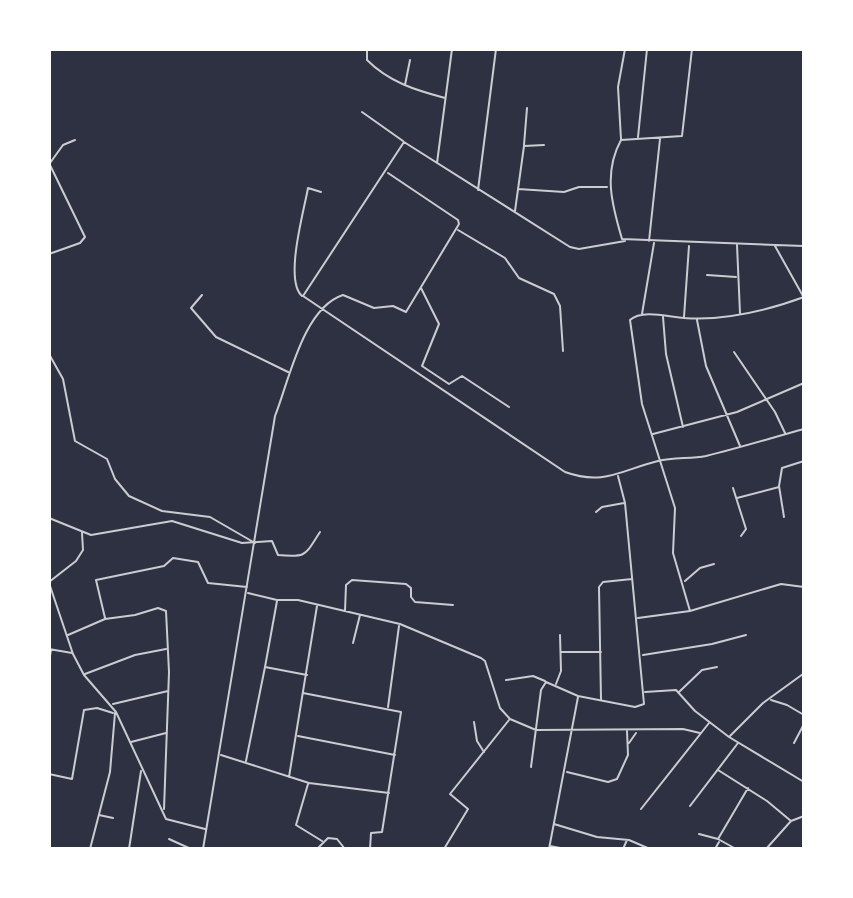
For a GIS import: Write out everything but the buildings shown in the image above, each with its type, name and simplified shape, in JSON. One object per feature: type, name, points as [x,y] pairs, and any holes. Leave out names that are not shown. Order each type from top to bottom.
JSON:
[{"type":"street","points":[[367,49],[367,61],[377,72],[404,86],[446,98]]},
{"type":"street","points":[[437,164],[452,49]]},
{"type":"street","points":[[478,191],[496,49]]},
{"type":"street","points":[[625,49],[618,88],[621,139],[613,161],[609,187],[625,241]]},
{"type":"street","points":[[638,137],[647,49]]},
{"type":"street","points":[[621,139],[682,136],[692,49]]},
{"type":"street","points":[[404,86],[410,60]]},
{"type":"street","points":[[515,212],[527,107]]},
{"type":"street","points":[[362,113],[478,191],[569,247],[579,249],[625,241],[804,246]]},
{"type":"street","points":[[649,243],[660,138]]},
{"type":"street","points":[[49,254],[80,243],[85,237],[49,163],[63,145],[75,140]]},
{"type":"street","points":[[303,296],[404,142]]},
{"type":"street","points":[[523,146],[544,145]]},
{"type":"street","points":[[203,849],[275,416],[286,388],[288,372],[321,308],[343,295],[374,308],[393,306],[406,312],[457,229],[458,220],[386,172]]},
{"type":"street","points":[[518,189],[564,192],[579,187],[609,187]]},
{"type":"street","points":[[321,192],[308,188],[293,275],[298,292],[565,472],[589,479],[617,475],[659,460],[702,456],[804,429]]},
{"type":"street","points":[[457,229],[505,258],[519,278],[554,294],[560,306],[564,351]]},
{"type":"street","points":[[642,315],[654,243]]},
{"type":"street","points":[[684,318],[689,244]]},
{"type":"street","points":[[737,245],[740,314]]},
{"type":"street","points":[[690,611],[684,582],[673,553],[674,508],[642,404],[630,335],[631,320],[642,315],[697,319],[740,314],[804,298],[775,245]]},
{"type":"street","points":[[707,275],[737,278]]},
{"type":"street","points":[[421,287],[439,324],[422,366],[449,384],[462,376],[509,407]]},
{"type":"street","points":[[202,295],[191,309],[216,337],[288,372]]},
{"type":"street","points":[[663,317],[666,354],[683,428]]},
{"type":"street","points":[[697,319],[701,351],[740,447]]},
{"type":"street","points":[[734,352],[786,434]]},
{"type":"street","points":[[49,354],[64,379],[75,442],[107,460],[115,479],[129,496],[162,511],[210,517],[256,543]]},
{"type":"street","points":[[651,435],[726,415],[804,383]]},
{"type":"street","points":[[784,517],[779,486],[782,468],[804,461]]},
{"type":"street","points":[[506,680],[533,676],[578,696],[638,707],[644,704],[642,655],[625,503],[617,475]]},
{"type":"street","points":[[735,498],[779,486]]},
{"type":"street","points":[[733,488],[747,529],[741,536]]},
{"type":"street","points":[[596,512],[602,507],[625,503]]},
{"type":"street","points":[[49,517],[82,533],[118,532],[172,521],[242,543],[272,541],[278,555],[300,557],[306,554],[320,532]]},
{"type":"street","points":[[82,533],[83,550],[76,561],[49,583],[73,654],[84,675],[112,704],[141,770],[169,822],[206,830]]},
{"type":"street","points":[[105,619],[96,580],[164,566],[173,558],[198,562],[208,583],[248,587]]},
{"type":"street","points":[[684,582],[700,568],[714,564]]},
{"type":"street","points":[[601,700],[600,585],[633,579]]},
{"type":"street","points":[[345,612],[346,585],[352,580],[406,584],[411,588],[411,597],[415,602],[453,605]]},
{"type":"street","points":[[637,618],[690,611],[781,584],[804,587]]},
{"type":"street","points":[[247,593],[277,600],[298,600],[400,624],[485,661],[496,701],[510,719],[536,730],[637,732],[683,729],[700,733]]},
{"type":"street","points":[[246,762],[277,600]]},
{"type":"street","points":[[288,778],[308,675],[317,605]]},
{"type":"street","points":[[68,635],[105,619],[162,608],[168,615],[164,810]]},
{"type":"street","points":[[353,643],[360,614]]},
{"type":"street","points":[[388,708],[400,624]]},
{"type":"street","points":[[556,685],[561,671],[560,635]]},
{"type":"street","points":[[642,655],[712,644],[746,635]]},
{"type":"street","points":[[49,661],[50,649],[73,654]]},
{"type":"street","points":[[84,675],[135,655],[168,649]]},
{"type":"street","points":[[560,652],[601,652]]},
{"type":"street","points":[[265,667],[308,675]]},
{"type":"street","points":[[679,693],[700,671],[717,667]]},
{"type":"street","points":[[729,737],[769,700],[803,674]]},
{"type":"street","points":[[531,766],[541,690],[546,681]]},
{"type":"street","points":[[645,692],[670,688],[679,693],[729,737],[804,782]]},
{"type":"street","points":[[112,704],[168,691]]},
{"type":"street","points":[[303,693],[328,700],[388,708],[402,714],[382,832],[371,833],[370,849]]},
{"type":"street","points":[[565,849],[550,848],[578,696]]},
{"type":"street","points":[[769,700],[787,705],[804,715]]},
{"type":"street","points":[[49,774],[72,779],[84,710],[97,708],[116,713]]},
{"type":"street","points":[[90,849],[110,772],[116,713]]},
{"type":"street","points":[[444,849],[468,809],[450,794],[510,719]]},
{"type":"street","points":[[474,722],[477,741],[485,753]]},
{"type":"street","points":[[641,809],[710,722]]},
{"type":"street","points":[[794,743],[804,724]]},
{"type":"street","points":[[565,772],[613,781],[626,760],[627,731]]},
{"type":"street","points":[[628,744],[637,732]]},
{"type":"street","points":[[130,742],[167,733]]},
{"type":"street","points":[[297,736],[396,755]]},
{"type":"street","points":[[690,806],[738,743]]},
{"type":"street","points":[[220,755],[309,783],[390,793]]},
{"type":"street","points":[[129,849],[141,770]]},
{"type":"street","points":[[718,770],[748,788],[791,821]]},
{"type":"street","points":[[309,783],[296,825],[323,841],[337,839],[345,849]]},
{"type":"street","points":[[715,849],[748,788]]},
{"type":"street","points":[[98,815],[113,818]]},
{"type":"street","points":[[766,849],[791,821],[804,816]]},
{"type":"street","points":[[553,824],[597,837],[627,840],[650,849]]},
{"type":"street","points":[[699,834],[736,849]]},
{"type":"street","points":[[169,839],[191,849]]},
{"type":"street","points":[[623,849],[627,840]]},
{"type":"street","points":[[317,849],[323,841]]}]
